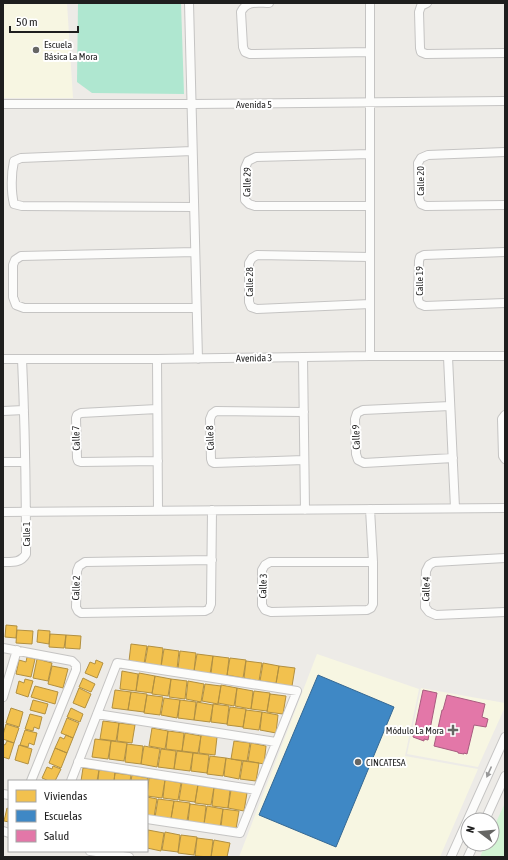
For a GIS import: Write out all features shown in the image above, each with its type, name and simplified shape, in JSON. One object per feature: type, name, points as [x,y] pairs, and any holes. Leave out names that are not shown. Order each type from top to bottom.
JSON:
[{"type":"street","points":[[189,3],[198,359]]},
{"type":"street","points":[[269,3],[248,4],[244,7],[242,12],[243,47],[246,52],[250,54],[370,52]]},
{"type":"street","points":[[370,3],[370,356]]},
{"type":"street","points":[[427,3],[421,6],[419,12],[420,48],[422,52],[426,54],[505,52]]},
{"type":"street","name":"Avenida 5","points":[[3,104],[505,101]]},
{"type":"street","points":[[192,151],[21,158],[14,161],[12,168],[12,197],[14,204],[22,206],[194,208]]},
{"type":"street","name":"Calle 20","points":[[505,152],[428,155],[422,158],[418,163],[419,199],[421,204],[426,206],[505,205]]},
{"type":"street","name":"Calle 29","points":[[370,154],[256,157],[248,161],[245,168],[245,174],[246,200],[249,204],[254,206],[370,206]]},
{"type":"street","points":[[195,252],[21,256],[15,260],[12,265],[13,297],[16,305],[24,308],[196,308]]},
{"type":"street","name":"Calle 19","points":[[505,252],[424,255],[420,257],[418,261],[418,300],[420,304],[425,306],[505,303]]},
{"type":"street","name":"Calle 28","points":[[370,257],[257,255],[252,258],[249,263],[249,302],[251,307],[257,308],[370,304]]},
{"type":"street","name":"Avenida 3","points":[[3,359],[505,356]]},
{"type":"street","points":[[303,357],[305,510]]},
{"type":"street","points":[[448,357],[455,508]]},
{"type":"street","name":"Calle 1","points":[[3,562],[19,561],[23,559],[26,554],[22,359]]},
{"type":"street","points":[[157,359],[158,510]]},
{"type":"street","name":"Calle 9","points":[[450,406],[363,410],[357,413],[355,419],[356,454],[358,460],[364,463],[453,458]]},
{"type":"street","name":"Calle 7","points":[[157,409],[81,413],[76,418],[78,461],[158,461]]},
{"type":"street","points":[[3,411],[24,410]]},
{"type":"street","name":"Calle 8","points":[[304,412],[216,411],[212,414],[210,419],[211,460],[214,463],[304,460]]},
{"type":"street","points":[[505,415],[502,419],[503,456],[505,459]]},
{"type":"street","points":[[3,462],[25,462]]},
{"type":"street","points":[[3,512],[505,508]]},
{"type":"street","points":[[370,509],[373,562]]},
{"type":"street","points":[[212,510],[212,560]]},
{"type":"street","name":"Calle 4","points":[[505,558],[434,562],[426,571],[425,606],[429,612],[436,615],[505,612]]},
{"type":"street","name":"Calle 2","points":[[212,560],[211,604],[209,609],[205,612],[81,613],[76,607],[77,571],[79,566],[85,562],[212,560]]},
{"type":"street","name":"Calle 3","points":[[270,562],[373,562],[373,604],[371,608],[367,610],[270,612],[265,610],[262,605],[262,570],[265,565],[270,562]]},
{"type":"street","points":[[3,648],[72,661],[76,665],[76,670],[30,780]]},
{"type":"street","points":[[3,697],[17,650]]},
{"type":"street","points":[[71,780],[117,663],[297,691],[240,833],[148,819]]},
{"type":"street","points":[[97,714],[276,742]]},
{"type":"street","points":[[451,857],[505,737]]},
{"type":"street","points":[[78,762],[257,790]]},
{"type":"street","points":[[489,812],[505,776]]},
{"type":"street","points":[[96,852],[129,857]]},
{"type":"shaded area","name":"Escuela Básica La Mora","points":[[3,3],[67,3],[73,98],[3,98]]},
{"type":"shaded area","name":"CINCATESA","points":[[317,654],[419,689],[405,756],[478,769],[440,857],[239,857]]},
{"type":"shaded area","name":"Módulo La Mora","points":[[421,688],[505,703],[505,707],[478,767],[407,754]]},
{"type":"green space","points":[[78,3],[181,3],[184,94],[92,93],[77,82]]},
{"type":"green space","points":[[505,803],[505,857],[480,857],[482,852],[500,852],[500,814]]},
{"type":"building: Viviendas","points":[[6,625],[17,626],[16,638],[5,637]]},
{"type":"building: Viviendas","points":[[17,630],[33,631],[32,644],[16,643]]},
{"type":"building: Viviendas","points":[[38,630],[50,631],[49,644],[37,642]]},
{"type":"building: Viviendas","points":[[50,634],[66,635],[64,648],[49,647]]},
{"type":"building: Viviendas","points":[[66,635],[81,636],[80,649],[65,648]]},
{"type":"building: Viviendas","points":[[131,644],[147,646],[144,664],[129,661]]},
{"type":"building: Viviendas","points":[[148,646],[163,648],[161,666],[145,663]]},
{"type":"building: Viviendas","points":[[164,649],[179,651],[177,669],[161,667]]},
{"type":"building: Viviendas","points":[[180,651],[196,653],[194,671],[178,669]]},
{"type":"building: Viviendas","points":[[197,654],[213,656],[210,674],[194,671]]},
{"type":"building: Viviendas","points":[[213,656],[229,658],[227,676],[211,674]]},
{"type":"building: Viviendas","points":[[27,657],[35,659],[31,677],[16,674],[19,660],[26,662]]},
{"type":"building: Viviendas","points":[[230,658],[246,660],[243,678],[227,675]]},
{"type":"building: Viviendas","points":[[37,659],[52,663],[48,681],[33,678]]},
{"type":"building: Viviendas","points":[[96,660],[103,663],[97,678],[85,673],[90,662],[95,664]]},
{"type":"building: Viviendas","points":[[246,661],[262,663],[259,681],[244,678]]},
{"type":"building: Viviendas","points":[[263,663],[279,666],[276,683],[260,681]]},
{"type":"building: Viviendas","points":[[52,666],[68,669],[63,688],[48,684]]},
{"type":"building: Viviendas","points":[[279,666],[295,668],[292,686],[276,684]]},
{"type":"building: Viviendas","points":[[122,671],[138,674],[136,691],[120,689]]},
{"type":"building: Viviendas","points":[[139,673],[155,676],[152,693],[136,691]]},
{"type":"building: Viviendas","points":[[155,676],[171,679],[168,696],[152,694]]},
{"type":"building: Viviendas","points":[[83,678],[95,684],[91,692],[79,687]]},
{"type":"building: Viviendas","points":[[25,679],[33,681],[28,697],[16,693],[19,681],[24,683]]},
{"type":"building: Viviendas","points":[[171,679],[187,681],[185,699],[169,697]]},
{"type":"building: Viviendas","points":[[188,681],[204,684],[201,702],[186,699]]},
{"type":"building: Viviendas","points":[[205,684],[221,686],[218,704],[202,701]]},
{"type":"building: Viviendas","points":[[221,685],[237,688],[234,706],[218,703]]},
{"type":"building: Viviendas","points":[[35,686],[58,692],[55,704],[31,697]]},
{"type":"building: Viviendas","points":[[79,688],[91,694],[85,708],[73,703]]},
{"type":"building: Viviendas","points":[[237,688],[253,691],[251,709],[235,706]]},
{"type":"building: Viviendas","points":[[115,690],[131,692],[128,710],[112,708]]},
{"type":"building: Viviendas","points":[[254,691],[270,693],[267,711],[251,709]]},
{"type":"building: Viviendas","points":[[131,692],[147,694],[144,712],[128,710]]},
{"type":"building: Viviendas","points":[[270,694],[286,696],[283,714],[267,712]]},
{"type":"building: Viviendas","points":[[147,695],[163,697],[160,715],[144,713]]},
{"type":"building: Viviendas","points":[[164,698],[180,700],[177,718],[161,715]]},
{"type":"building: Viviendas","points":[[33,700],[48,704],[45,714],[30,710]]},
{"type":"building: Viviendas","points":[[180,700],[196,702],[194,720],[178,718]]},
{"type":"building: Viviendas","points":[[197,702],[213,705],[210,722],[194,720]]},
{"type":"building: Viviendas","points":[[213,704],[229,706],[227,724],[211,722]]},
{"type":"building: Viviendas","points":[[230,707],[246,709],[243,727],[227,725]]},
{"type":"building: Viviendas","points":[[11,708],[23,712],[19,727],[6,723]]},
{"type":"building: Viviendas","points":[[71,708],[83,714],[80,722],[67,717]]},
{"type":"building: Viviendas","points":[[246,710],[262,712],[259,730],[243,728]]},
{"type":"building: Viviendas","points":[[262,712],[278,715],[276,733],[260,730]]},
{"type":"building: Viviendas","points":[[30,714],[42,717],[39,729],[34,727],[33,731],[25,729]]},
{"type":"building: Viviendas","points":[[67,718],[79,723],[73,738],[61,733]]},
{"type":"building: Viviendas","points":[[103,721],[119,723],[116,741],[100,739]]},
{"type":"building: Viviendas","points":[[119,723],[135,725],[132,743],[117,741]]},
{"type":"building: Viviendas","points":[[6,724],[19,728],[14,743],[3,739]]},
{"type":"building: Viviendas","points":[[152,728],[168,731],[165,749],[149,746]]},
{"type":"building: Viviendas","points":[[25,730],[37,733],[34,745],[29,743],[28,747],[20,745]]},
{"type":"building: Viviendas","points":[[168,731],[184,733],[182,751],[166,749]]},
{"type":"building: Viviendas","points":[[185,733],[201,736],[198,753],[182,751]]},
{"type":"building: Viviendas","points":[[66,735],[73,738],[67,753],[55,748],[60,737],[64,739]]},
{"type":"building: Viviendas","points":[[201,735],[217,737],[215,755],[199,753]]},
{"type":"building: Viviendas","points":[[95,739],[111,741],[108,759],[92,757]]},
{"type":"building: Viviendas","points":[[7,741],[14,743],[9,759],[3,757],[3,744],[5,745]]},
{"type":"building: Viviendas","points":[[111,741],[127,743],[124,761],[109,759]]},
{"type":"building: Viviendas","points":[[234,741],[250,743],[247,761],[231,759]]},
{"type":"building: Viviendas","points":[[251,743],[266,746],[264,764],[248,761]]},
{"type":"building: Viviendas","points":[[127,744],[143,746],[141,764],[125,762]]},
{"type":"building: Viviendas","points":[[19,745],[32,749],[28,764],[15,760]]},
{"type":"building: Viviendas","points":[[144,746],[160,749],[157,767],[141,764]]},
{"type":"building: Viviendas","points":[[55,748],[67,753],[61,768],[49,763]]},
{"type":"building: Viviendas","points":[[161,749],[176,751],[174,769],[158,767]]},
{"type":"building: Viviendas","points":[[177,751],[193,753],[190,771],[174,769]]},
{"type":"building: Viviendas","points":[[193,753],[209,755],[207,773],[191,771]]},
{"type":"building: Viviendas","points":[[210,756],[226,758],[223,776],[207,774]]},
{"type":"building: Viviendas","points":[[226,758],[242,761],[239,779],[224,776]]},
{"type":"building: Viviendas","points":[[243,761],[259,763],[256,781],[240,779]]},
{"type":"building: Viviendas","points":[[53,766],[61,769],[56,780],[47,780],[42,778],[47,767],[52,769]]},
{"type":"building: Viviendas","points":[[83,768],[99,770],[97,780],[81,780]]},
{"type":"building: Viviendas","points":[[99,770],[115,772],[114,780],[98,780]]},
{"type":"building: Viviendas","points":[[115,773],[131,775],[130,780],[114,780]]},
{"type":"building: Viviendas","points":[[132,775],[148,778],[148,780],[131,780]]},
{"type":"building: Viviendas","points":[[149,778],[165,780],[162,798],[148,796]]},
{"type":"building: Viviendas","points":[[165,780],[181,783],[178,800],[163,798]]},
{"type":"building: Viviendas","points":[[182,782],[198,784],[195,802],[179,800]]},
{"type":"building: Viviendas","points":[[198,785],[214,787],[211,805],[195,803]]},
{"type":"building: Viviendas","points":[[214,788],[230,790],[228,808],[212,806]]},
{"type":"building: Viviendas","points":[[231,790],[247,793],[244,811],[228,808]]},
{"type":"building: Viviendas","points":[[148,797],[157,799],[154,817],[148,816]]},
{"type":"building: Viviendas","points":[[158,799],[174,801],[171,819],[155,817]]},
{"type":"building: Viviendas","points":[[174,801],[190,803],[187,821],[171,818]]},
{"type":"building: Viviendas","points":[[190,804],[206,806],[204,824],[188,822]]},
{"type":"building: Viviendas","points":[[207,806],[223,809],[220,827],[204,824]]},
{"type":"building: Viviendas","points":[[7,808],[8,822],[4,821]]},
{"type":"building: Viviendas","points":[[223,809],[239,811],[236,829],[221,827]]},
{"type":"building: Viviendas","points":[[148,830],[164,833],[161,851],[148,848]]},
{"type":"building: Viviendas","points":[[165,832],[180,835],[178,852],[162,850]]},
{"type":"building: Viviendas","points":[[181,835],[197,837],[194,855],[178,853]]},
{"type":"building: Viviendas","points":[[197,838],[213,840],[211,857],[195,856]]},
{"type":"building: Viviendas","points":[[214,840],[230,843],[227,857],[211,857]]},
{"type":"building: Escuelas","points":[[318,675],[394,707],[336,847],[259,815]]},
{"type":"building: Salud","points":[[423,690],[437,693],[428,740],[424,739],[424,741],[413,737]]},
{"type":"building: Salud","points":[[447,695],[485,704],[482,717],[488,719],[486,727],[474,725],[467,754],[434,746]]},
{"type":"place","name":"Escuela Básica La Mora","points":[[36,50]]},
{"type":"place","name":"Módulo La Mora","points":[[453,730]]},
{"type":"place","name":"CINCATESA","points":[[358,762]]}]
